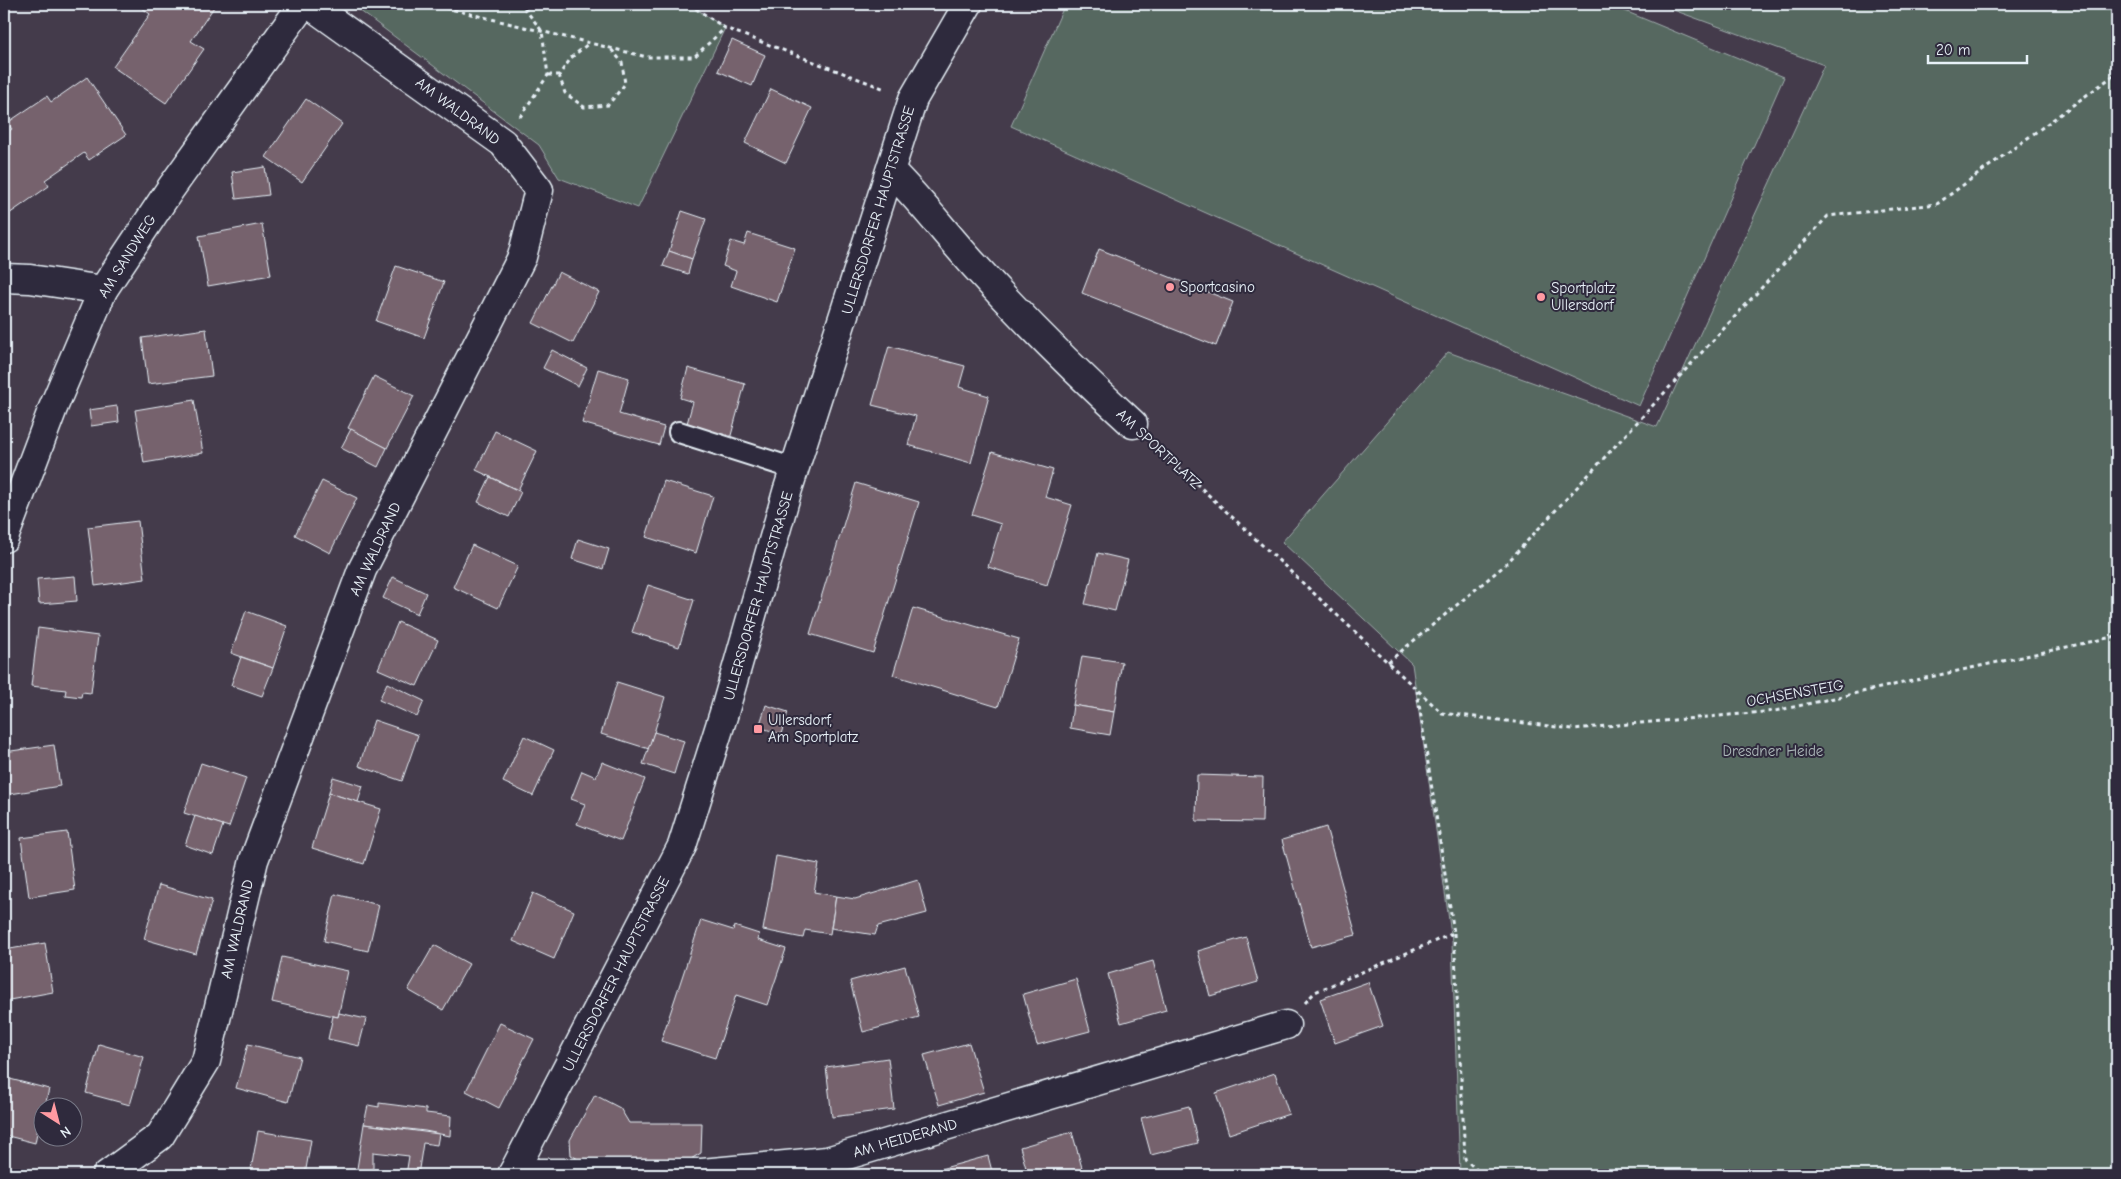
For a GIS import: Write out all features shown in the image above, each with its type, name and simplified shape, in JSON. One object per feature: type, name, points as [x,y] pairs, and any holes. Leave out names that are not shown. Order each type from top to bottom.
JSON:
[{"type":"street","name":"AM SANDWEG","points":[[4,538],[53,408],[103,290],[171,188],[303,4]]},
{"type":"street","name":"AM WALDRAND","points":[[108,1175],[160,1136],[206,1061],[254,860],[362,570],[522,257],[539,190],[502,143],[309,4]]},
{"type":"street","name":"ULLERSDORFER HAUPTSTRASSE","points":[[512,1174],[682,846],[724,713],[795,469],[891,171],[912,99],[968,4]]},
{"type":"street","name":"AM SPORTPLATZ","points":[[891,171],[910,190],[975,266],[1097,392],[1133,424]]},
{"type":"street","points":[[4,278],[103,290]]},
{"type":"street","name":"AM HEIDERAND","points":[[512,1174],[702,1173],[827,1161],[1286,1025]]},
{"type":"lane","points":[[680,432],[795,469]]},
{"type":"path","points":[[430,4],[647,57],[694,57],[725,28]]},
{"type":"path","points":[[502,143],[548,75],[542,31],[521,4]]},
{"type":"path","points":[[689,4],[725,28],[912,99]]},
{"type":"path","points":[[559,75],[572,56],[589,43]]},
{"type":"path","points":[[559,75],[565,93],[584,107],[608,105],[625,84],[622,62],[609,48]]},
{"type":"path","points":[[1388,662],[1505,564],[1828,216],[1937,204],[2117,73]]},
{"type":"path","points":[[548,75],[559,75]]},
{"type":"path","name":"AM SPORTPLATZ","points":[[1133,424],[1442,713]]},
{"type":"path","name":"OCHSENSTEIG","points":[[1442,713],[1574,729],[1775,711],[2117,636]]},
{"type":"path","points":[[1417,691],[1454,933],[1466,1159],[1482,1175]]},
{"type":"path","points":[[1286,1025],[1315,992],[1454,933]]},
{"type":"green space","points":[[351,4],[689,4],[725,28],[638,208],[559,178],[539,145]]},
{"type":"green space","name":"Sportplatz Ullersdorf","points":[[1065,4],[1608,4],[1784,77],[1639,406],[1011,126]]},
{"type":"green space","name":"Dresdner Heide","points":[[1657,4],[2117,4],[2117,1175],[1460,1175],[1452,941],[1412,664],[1282,542],[1448,352],[1657,427],[1824,65]]},
{"type":"building","points":[[139,4],[216,4],[191,41],[204,49],[166,103],[113,67],[150,14]]},
{"type":"building","points":[[732,40],[765,55],[752,86],[718,71]]},
{"type":"building","points":[[87,77],[126,135],[89,160],[84,153],[45,180],[49,186],[9,214],[4,206],[4,135],[12,129],[7,123],[47,96],[51,102]]},
{"type":"building","points":[[771,89],[812,108],[786,163],[745,143]]},
{"type":"building","points":[[306,99],[342,124],[302,182],[266,157]]},
{"type":"building","points":[[265,167],[269,195],[236,199],[232,172]]},
{"type":"building","points":[[682,211],[706,219],[692,259],[669,251]]},
{"type":"building","points":[[262,224],[271,275],[208,286],[199,236]]},
{"type":"building","points":[[748,233],[795,248],[777,302],[731,286],[736,271],[723,266],[731,241],[744,245]]},
{"type":"building","points":[[1099,249],[1233,302],[1216,346],[1082,293]]},
{"type":"building","points":[[669,251],[692,259],[688,274],[663,266]]},
{"type":"building","points":[[396,266],[444,282],[424,338],[376,321]]},
{"type":"building","points":[[559,272],[599,292],[573,343],[533,323]]},
{"type":"building","points":[[206,329],[212,376],[148,384],[142,338]]},
{"type":"building","points":[[889,346],[965,366],[959,387],[989,396],[971,463],[908,445],[916,416],[872,405]]},
{"type":"building","points":[[552,350],[587,368],[578,386],[543,368]]},
{"type":"building","points":[[688,368],[745,384],[730,439],[686,427],[693,402],[680,398]]},
{"type":"building","points":[[598,369],[629,378],[619,414],[664,427],[659,445],[582,423]]},
{"type":"building","points":[[374,376],[414,396],[387,448],[348,428]]},
{"type":"building","points":[[194,400],[203,453],[144,463],[135,410]]},
{"type":"building","points":[[117,406],[119,422],[91,426],[89,410]]},
{"type":"building","points":[[351,429],[387,448],[378,467],[341,448]]},
{"type":"building","points":[[495,431],[537,451],[518,490],[476,470]]},
{"type":"building","points":[[992,452],[1053,470],[1045,497],[1072,505],[1047,585],[988,567],[1001,524],[972,515]]},
{"type":"building","points":[[490,477],[521,492],[509,517],[478,502]]},
{"type":"building","points":[[322,481],[357,498],[330,553],[295,535]]},
{"type":"building","points":[[664,481],[713,496],[696,553],[646,537]]},
{"type":"building","points":[[856,483],[919,502],[873,653],[810,634]]},
{"type":"building","points":[[138,521],[145,579],[95,586],[88,527]]},
{"type":"building","points":[[578,539],[609,549],[603,569],[572,559]]},
{"type":"building","points":[[472,545],[518,566],[498,608],[453,587]]},
{"type":"building","points":[[1098,553],[1128,560],[1115,611],[1085,604]]},
{"type":"building","points":[[75,576],[77,601],[39,604],[37,579]]},
{"type":"building","points":[[393,577],[426,593],[417,614],[383,598]]},
{"type":"building","points":[[648,585],[694,600],[679,647],[632,632]]},
{"type":"building","points":[[913,608],[1019,639],[998,707],[893,675]]},
{"type":"building","points":[[246,611],[287,626],[273,668],[231,653]]},
{"type":"building","points":[[398,622],[438,640],[417,686],[378,669]]},
{"type":"building","points":[[38,628],[98,636],[91,693],[82,692],[81,697],[65,695],[66,690],[31,686]]},
{"type":"building","points":[[1082,656],[1122,662],[1114,712],[1073,705]]},
{"type":"building","points":[[241,657],[273,668],[262,696],[231,685]]},
{"type":"building","points":[[617,682],[665,697],[649,749],[601,734]]},
{"type":"building","points":[[387,683],[424,701],[417,717],[379,700]]},
{"type":"building","points":[[766,705],[788,712],[781,734],[759,727]]},
{"type":"building","points":[[1073,705],[1114,712],[1110,735],[1070,728]]},
{"type":"building","points":[[374,720],[418,735],[402,781],[359,766]]},
{"type":"building","points":[[654,732],[684,741],[674,774],[643,764]]},
{"type":"building","points":[[524,736],[554,750],[533,796],[503,782]]},
{"type":"building","points":[[54,745],[60,786],[4,795],[4,752]]},
{"type":"building","points":[[602,762],[645,779],[621,841],[577,824],[585,804],[571,799],[582,771],[596,777]]},
{"type":"building","points":[[201,763],[246,778],[229,827],[184,813]]},
{"type":"building","points":[[1197,775],[1263,777],[1262,822],[1196,821]]},
{"type":"building","points":[[333,777],[363,786],[358,802],[329,793]]},
{"type":"building","points":[[329,793],[381,809],[364,864],[312,848]]},
{"type":"building","points":[[195,816],[223,825],[213,855],[185,845]]},
{"type":"building","points":[[1326,827],[1356,935],[1311,947],[1282,840]]},
{"type":"building","points":[[67,832],[75,890],[29,897],[21,838]]},
{"type":"building","points":[[776,856],[819,864],[814,892],[836,896],[830,934],[805,930],[803,938],[763,930]]},
{"type":"building","points":[[918,880],[927,913],[878,926],[875,935],[831,928],[836,896],[855,899]]},
{"type":"building","points":[[159,885],[212,900],[196,954],[144,939]]},
{"type":"building","points":[[533,893],[574,911],[554,959],[513,941]]},
{"type":"building","points":[[335,894],[379,905],[368,951],[324,941]]},
{"type":"building","points":[[701,920],[733,930],[734,926],[759,934],[758,940],[786,949],[767,1005],[736,995],[715,1058],[661,1041]]},
{"type":"building","points":[[1246,937],[1258,982],[1210,996],[1198,951]]},
{"type":"building","points":[[45,943],[53,992],[4,1001],[4,950]]},
{"type":"building","points":[[434,945],[469,964],[443,1010],[408,990]]},
{"type":"building","points":[[282,957],[348,971],[338,1017],[272,1002]]},
{"type":"building","points":[[1153,961],[1166,1010],[1121,1023],[1108,974]]},
{"type":"building","points":[[905,966],[919,1017],[863,1032],[850,981]]},
{"type":"building","points":[[1076,979],[1090,1031],[1037,1045],[1023,994]]},
{"type":"building","points":[[1368,982],[1383,1026],[1335,1043],[1320,999]]},
{"type":"building","points":[[339,1013],[366,1019],[359,1046],[328,1039],[333,1016],[338,1017]]},
{"type":"building","points":[[500,1023],[534,1039],[499,1108],[466,1091]]},
{"type":"building","points":[[969,1043],[984,1092],[939,1105],[924,1055]]},
{"type":"building","points":[[99,1044],[144,1057],[130,1105],[86,1093]]},
{"type":"building","points":[[248,1044],[300,1057],[288,1102],[236,1088]]},
{"type":"building","points":[[888,1058],[894,1109],[832,1117],[826,1067]]},
{"type":"building","points":[[1275,1073],[1289,1114],[1229,1134],[1216,1093]]},
{"type":"building","points":[[6,1078],[49,1089],[47,1096],[32,1096],[32,1142],[4,1135],[4,1086]]},
{"type":"building","points":[[595,1095],[620,1108],[629,1123],[702,1123],[701,1153],[689,1160],[582,1161],[571,1155],[570,1140]]},
{"type":"building","points":[[379,1103],[426,1109],[426,1113],[451,1116],[450,1136],[364,1124],[368,1105],[379,1107]]},
{"type":"building","points":[[1189,1106],[1198,1143],[1151,1155],[1141,1118]]},
{"type":"building","points":[[364,1124],[439,1134],[437,1145],[423,1143],[418,1175],[406,1175],[409,1156],[373,1152],[373,1175],[356,1175]]},
{"type":"building","points":[[258,1131],[311,1140],[305,1175],[250,1175]]},
{"type":"building","points":[[1072,1132],[1084,1175],[1028,1175],[1020,1147]]},
{"type":"building","points":[[988,1156],[993,1175],[934,1175],[933,1171]]},
{"type":"place","name":"Sportcasino","points":[[1170,287]]},
{"type":"place","name":"Sportplatz Ullersdorf","points":[[1541,297]]},
{"type":"place","name":"Ullersdorf, Am Sportplatz","points":[[758,729]]}]
